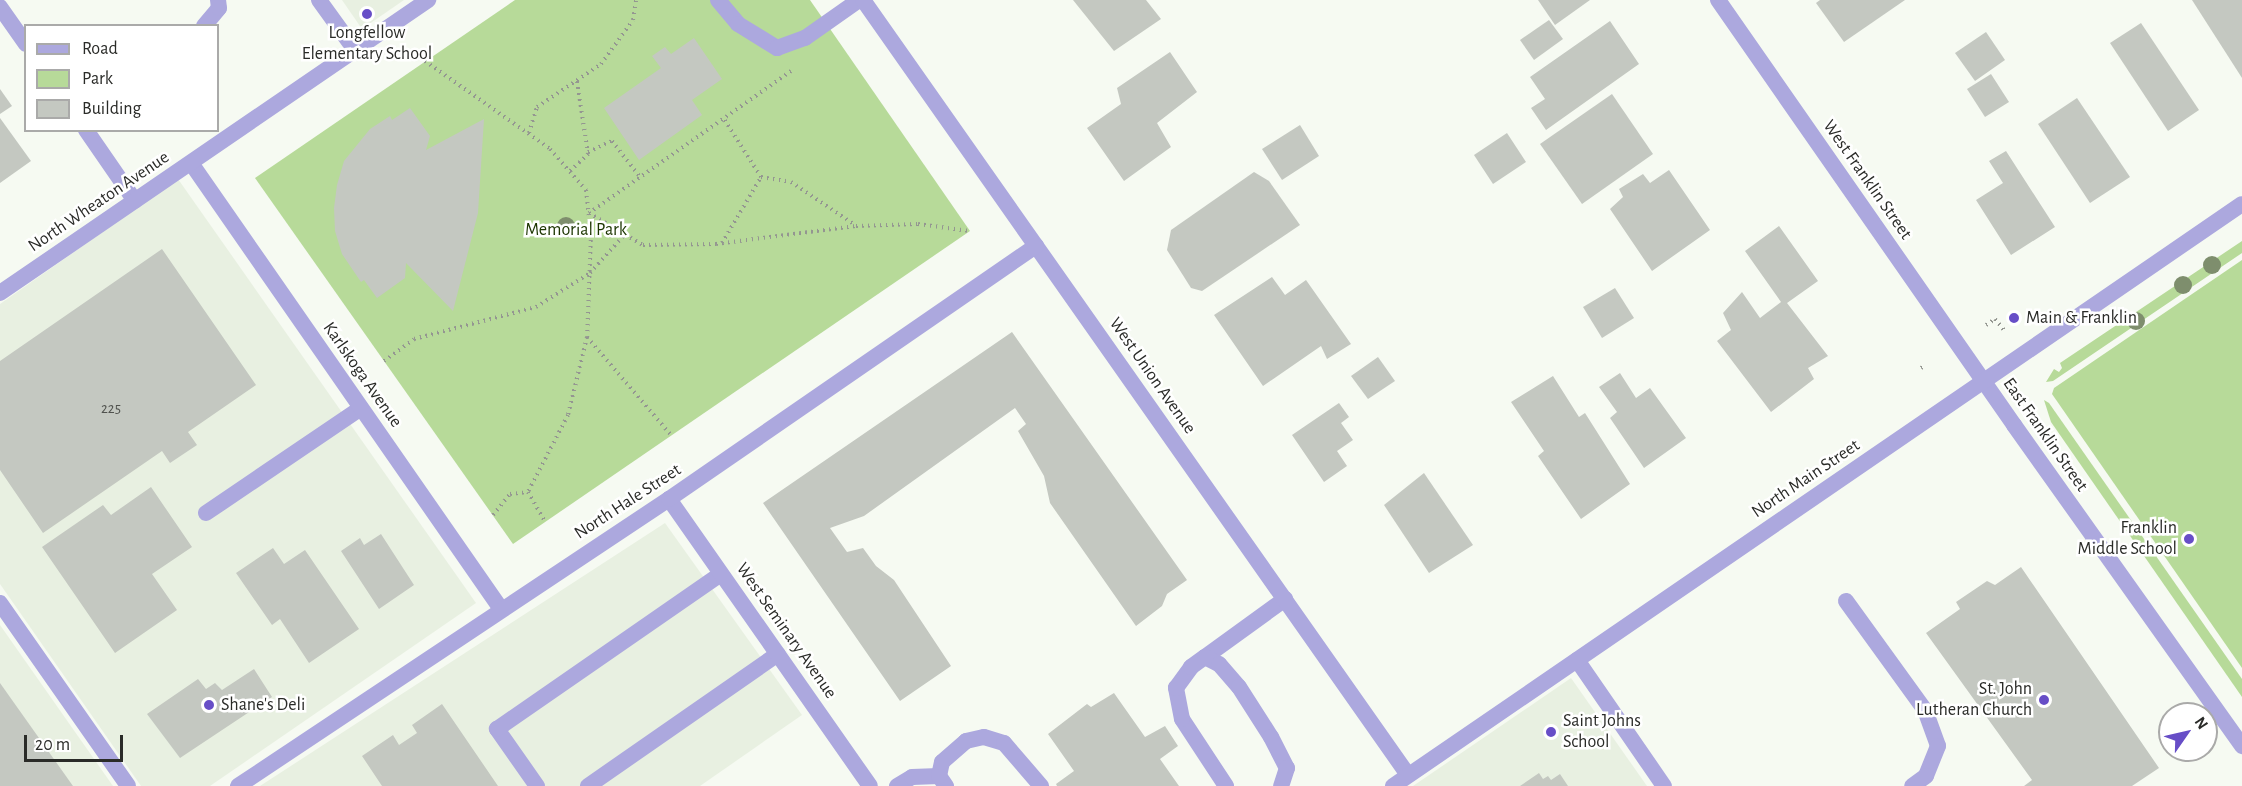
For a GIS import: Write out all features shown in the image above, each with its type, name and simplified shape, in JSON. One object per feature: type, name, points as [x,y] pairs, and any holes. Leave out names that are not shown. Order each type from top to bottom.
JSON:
[{"type":"street","points":[[206,24],[219,8],[218,0]]},
{"type":"street","points":[[319,0],[354,50]]},
{"type":"street","name":"North Wheaton Avenue","points":[[0,293],[428,0]]},
{"type":"street","points":[[718,0],[738,24],[777,48],[805,38],[861,0]]},
{"type":"street","name":"West Union Avenue","points":[[861,0],[1408,775]]},
{"type":"street","name":"West Franklin Street","points":[[1718,0],[1983,381]]},
{"type":"street","points":[[0,7],[24,41]]},
{"type":"street","points":[[87,132],[135,201]]},
{"type":"street","name":"Karlskoga Avenue","points":[[191,163],[501,609]]},
{"type":"street","name":"North Main Street","points":[[1392,786],[2242,204]]},
{"type":"street","name":"North Hale Street","points":[[238,786],[501,609],[669,500],[1036,246]]},
{"type":"street","name":"East Franklin Street","points":[[1983,381],[2242,746]]},
{"type":"street","points":[[206,513],[361,408]]},
{"type":"street","name":"West Seminary Avenue","points":[[669,500],[870,786]]},
{"type":"street","points":[[537,786],[497,729],[721,574]]},
{"type":"street","points":[[1226,786],[1182,718],[1176,688],[1191,667],[1285,599]]},
{"type":"street","points":[[1846,602],[1925,710],[1935,737],[1938,746],[1926,776],[1912,786]]},
{"type":"street","points":[[0,604],[128,786]]},
{"type":"street","points":[[588,786],[778,654]]},
{"type":"street","points":[[1205,657],[1219,664],[1239,687],[1271,737],[1287,768],[1281,786]]},
{"type":"street","points":[[1577,660],[1664,786]]},
{"type":"street","points":[[897,786],[912,777],[943,781],[942,762],[951,752],[966,741],[984,737],[1004,743],[1041,786]]},
{"type":"path","points":[[529,133],[537,107],[601,64],[633,20],[636,0]]},
{"type":"path","points":[[425,62],[550,149],[586,189],[589,213],[590,273],[587,337],[568,415],[528,492]]},
{"type":"path","points":[[589,213],[799,65]]},
{"type":"path","points":[[578,81],[588,152]]},
{"type":"path","points":[[724,119],[761,177],[791,182],[856,225]]},
{"type":"path","points":[[570,171],[588,152],[612,141],[640,177]]},
{"type":"path","points":[[722,243],[761,177]]},
{"type":"path","points":[[589,213],[643,245],[722,243],[856,225],[918,224],[970,231]]},
{"type":"path","points":[[384,360],[414,339],[536,307],[590,273],[625,234]]},
{"type":"path","points":[[1986,325],[1995,319],[2004,330]]},
{"type":"path","points":[[587,337],[672,436]]},
{"type":"path","points":[[493,515],[510,494],[528,492]]},
{"type":"path","points":[[528,492],[545,522]]},
{"type":"shaded area","name":"Longfellow Elementary School","points":[[342,0],[404,0],[362,29]]},
{"type":"shaded area","points":[[178,179],[476,603],[210,786],[141,786],[0,584],[0,304]]},
{"type":"shaded area","points":[[665,523],[802,715],[700,786],[260,786]]},
{"type":"shaded area","points":[[0,625],[113,786],[0,786]]},
{"type":"shaded area","name":"Saint Johns School","points":[[1571,678],[1647,786],[1413,786]]},
{"type":"green space","name":"Memorial Park","points":[[515,0],[810,0],[970,231],[513,544],[255,178]]},
{"type":"green space","points":[[2242,241],[2242,253],[2053,381],[2046,382],[2054,369],[2059,372],[2062,368],[2060,363]]},
{"type":"green space","name":"Franklin Middle School","points":[[2242,260],[2242,668],[2052,394],[2054,388]]},
{"type":"green space","points":[[2044,400],[2049,403],[2242,679],[2242,697],[2051,422]]},
{"type":"building","points":[[1073,0],[1146,0],[1161,19],[1114,51]]},
{"type":"building","points":[[1538,0],[1590,0],[1555,25]]},
{"type":"building","points":[[1820,0],[1905,0],[1844,42],[1816,3]]},
{"type":"building","points":[[2192,0],[2242,0],[2242,78]]},
{"type":"building","points":[[1549,20],[1563,39],[1534,60],[1520,40]]},
{"type":"building","points":[[1610,21],[1639,64],[1546,130],[1531,108],[1545,99],[1530,77]]},
{"type":"building","points":[[2141,23],[2199,110],[2168,131],[2110,43]]},
{"type":"building","points":[[1986,32],[2005,60],[1975,81],[1955,53]]},
{"type":"building","points":[[694,38],[722,79],[692,100],[702,115],[639,160],[604,108],[661,68],[652,56],[665,47],[671,54]]},
{"type":"building","points":[[1170,52],[1197,92],[1157,123],[1171,147],[1124,181],[1087,128],[1121,104],[1117,88]]},
{"type":"building","points":[[1991,74],[2009,102],[1985,117],[1967,89]]},
{"type":"building","points":[[0,89],[12,106],[0,114]]},
{"type":"building","points":[[1612,94],[1653,154],[1582,204],[1540,144]]},
{"type":"building","points":[[2077,98],[2130,177],[2090,203],[2038,124]]},
{"type":"building","points":[[410,108],[430,136],[426,150],[484,119],[478,213],[453,311],[406,263],[405,278],[377,298],[364,280],[361,282],[342,254],[335,231],[334,208],[337,185],[344,161],[370,129],[390,116],[392,120]]},
{"type":"building","points":[[0,118],[31,161],[0,183]]},
{"type":"building","points":[[1300,125],[1319,156],[1282,180],[1262,149]]},
{"type":"building","points":[[1507,133],[1526,162],[1493,184],[1474,155]]},
{"type":"building","points":[[2006,151],[2055,227],[2011,255],[1976,200],[2003,183],[1989,161]]},
{"type":"building","points":[[1669,170],[1710,230],[1652,271],[1610,209],[1623,197],[1619,189],[1643,174],[1650,183]]},
{"type":"building","points":[[1254,172],[1269,181],[1300,225],[1202,291],[1191,288],[1167,250],[1171,230]]},
{"type":"building","points":[[1779,226],[1818,281],[1787,303],[1828,356],[1808,368],[1814,379],[1771,412],[1717,341],[1731,330],[1723,313],[1742,292],[1760,318],[1781,302],[1745,251]]},
{"type":"building","points":[[162,249],[256,385],[188,432],[197,445],[170,463],[162,451],[43,533],[0,470],[0,361]]},
{"type":"building","points":[[1272,277],[1285,295],[1306,280],[1351,344],[1327,359],[1321,346],[1263,386],[1214,315]]},
{"type":"building","points":[[1615,288],[1634,318],[1602,338],[1583,307]]},
{"type":"building","points":[[1012,332],[1187,580],[1167,594],[1162,606],[1136,626],[1050,503],[1044,476],[1018,431],[1026,424],[1015,408],[864,516],[830,528],[847,552],[863,548],[876,566],[894,580],[951,666],[900,701],[763,503]]},
{"type":"building","points":[[1378,357],[1395,381],[1368,399],[1351,376]]},
{"type":"building","points":[[1620,373],[1636,398],[1650,388],[1686,438],[1644,468],[1610,418],[1617,412],[1599,387]]},
{"type":"building","points":[[1553,376],[1579,417],[1585,413],[1630,484],[1581,519],[1538,456],[1544,451],[1511,402]]},
{"type":"building","points":[[1339,403],[1349,417],[1341,423],[1353,440],[1337,451],[1347,466],[1324,482],[1292,435]]},
{"type":"building","points":[[1424,473],[1473,545],[1429,573],[1384,505]]},
{"type":"building","points":[[151,487],[192,547],[152,574],[177,610],[115,653],[42,547],[103,505],[111,515]]},
{"type":"building","points":[[381,534],[414,585],[379,609],[341,551],[360,538],[364,545]]},
{"type":"building","points":[[273,548],[284,564],[305,550],[359,629],[309,663],[280,619],[272,625],[236,573]]},
{"type":"building","name":"St. John Lutheran Church","points":[[2021,567],[2159,768],[2132,786],[2024,786],[2032,780],[1926,633],[1960,609],[1956,602],[1987,581],[1995,585]]},
{"type":"building","name":"Shane's Deli","points":[[254,669],[272,697],[180,758],[147,714],[198,679],[206,689],[215,683],[222,690]]},
{"type":"building","points":[[0,683],[73,786],[0,786]]},
{"type":"building","points":[[1114,693],[1145,737],[1165,726],[1178,746],[1160,759],[1179,786],[1057,786],[1056,784],[1074,771],[1048,734],[1087,704],[1091,707]]},
{"type":"building","points":[[442,704],[498,786],[382,786],[362,756],[393,735],[399,745],[417,733],[412,725]]},
{"type":"building","points":[[1539,773],[1543,779],[1548,776],[1551,780],[1560,774],[1568,786],[1520,786]]},
{"type":"place","name":"Longfellow Elementary School","points":[[367,14]]},
{"type":"place","name":"Main & Franklin","points":[[2014,318]]},
{"type":"place","name":"Franklin Middle School","points":[[2189,539]]},
{"type":"place","name":"St. John Lutheran Church","points":[[2044,700]]},
{"type":"place","name":"Shane's Deli","points":[[209,705]]},
{"type":"place","name":"Saint Johns School","points":[[1551,732]]}]
